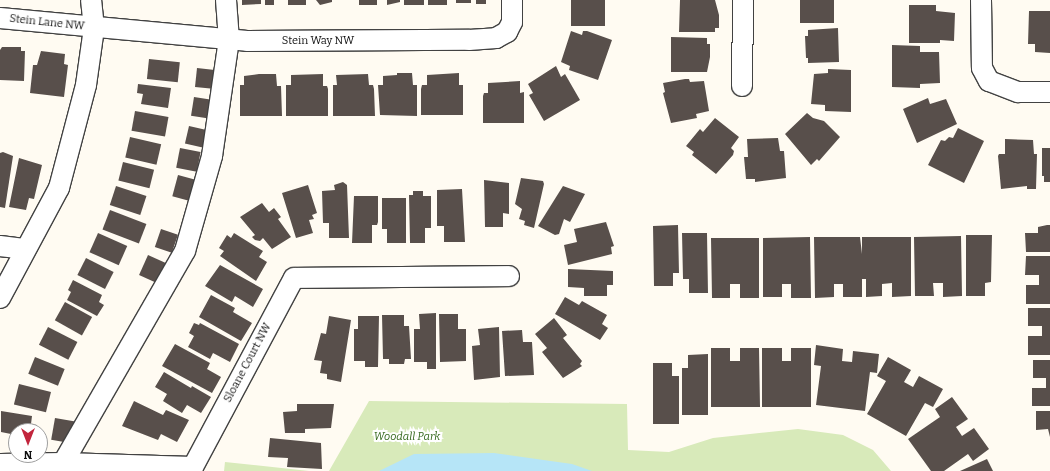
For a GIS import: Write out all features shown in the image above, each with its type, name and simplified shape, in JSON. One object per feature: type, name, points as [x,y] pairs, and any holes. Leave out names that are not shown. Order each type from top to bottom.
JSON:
[{"type":"street","points":[[0,298],[24,250],[59,188],[86,85],[94,28],[91,0]]},
{"type":"street","points":[[63,463],[185,251],[212,156],[229,40],[226,0]]},
{"type":"street","name":"Stein Way NW","points":[[94,28],[229,40],[496,38],[507,32],[512,22],[512,0]]},
{"type":"street","points":[[742,86],[743,0]]},
{"type":"street","points":[[981,0],[982,68],[989,82],[1018,92],[1050,92]]},
{"type":"street","name":"Stein Lane NW","points":[[0,18],[94,28]]},
{"type":"street","points":[[0,246],[24,250]]},
{"type":"street","name":"Sloane Court NW","points":[[0,464],[63,463],[193,467],[294,278],[509,276]]},
{"type":"green space","name":"Woodall Park","points":[[369,401],[627,404],[628,450],[669,452],[713,438],[798,429],[843,435],[873,450],[891,471],[329,471]]},
{"type":"green space","points":[[225,462],[309,471],[224,471]]},
{"type":"water","points":[[494,453],[572,464],[592,471],[379,471],[414,454]]},
{"type":"building","points":[[242,0],[261,0],[261,4],[242,5]]},
{"type":"building","points":[[265,0],[274,0],[274,5],[265,5]]},
{"type":"building","points":[[288,0],[306,0],[306,5],[288,5]]},
{"type":"building","points":[[316,0],[332,0],[332,2],[320,5]]},
{"type":"building","points":[[359,0],[377,0],[377,5],[359,5]]},
{"type":"building","points":[[387,0],[400,0],[400,2],[387,5]]},
{"type":"building","points":[[404,0],[424,0],[424,5],[404,5]]},
{"type":"building","points":[[428,0],[447,0],[447,5],[428,5]]},
{"type":"building","points":[[456,0],[471,0],[471,3],[456,3]]},
{"type":"building","points":[[476,0],[486,0],[486,4],[476,4]]},
{"type":"building","points":[[571,0],[605,0],[605,26],[571,26]]},
{"type":"building","points":[[680,0],[715,0],[719,15],[719,28],[715,28],[715,32],[679,32]]},
{"type":"building","points":[[800,0],[834,0],[834,23],[800,23]]},
{"type":"building","points":[[909,5],[936,5],[936,11],[955,13],[954,41],[940,40],[940,43],[909,43]]},
{"type":"building","points":[[1029,11],[1050,11],[1050,53],[1035,52],[1035,44],[1028,44]]},
{"type":"building","points":[[838,28],[839,62],[808,63],[808,58],[806,58],[805,36],[808,36],[808,30]]},
{"type":"building","points":[[571,31],[582,35],[583,31],[587,31],[612,40],[598,80],[569,70],[570,66],[561,62]]},
{"type":"building","points":[[671,37],[707,38],[707,44],[710,44],[710,57],[707,72],[671,72]]},
{"type":"building","points":[[892,45],[920,46],[920,52],[939,52],[940,83],[920,84],[920,88],[892,87]]},
{"type":"building","points":[[2,47],[21,47],[21,51],[25,51],[24,81],[0,80],[0,50]]},
{"type":"building","points":[[41,51],[65,54],[64,64],[68,65],[64,97],[30,93],[33,65],[37,65]]},
{"type":"building","points":[[149,59],[180,62],[178,82],[147,79]]},
{"type":"building","points":[[556,66],[561,77],[565,74],[580,100],[544,121],[529,95],[533,93],[528,84]]},
{"type":"building","points":[[197,68],[215,70],[213,89],[195,87]]},
{"type":"building","points":[[828,69],[851,70],[851,112],[825,111],[825,105],[811,104],[814,74],[828,73]]},
{"type":"building","points":[[397,73],[412,73],[413,85],[417,85],[417,116],[380,115],[378,85],[383,85],[383,76],[397,75]]},
{"type":"building","points":[[459,73],[459,85],[463,85],[463,115],[421,115],[421,89],[422,85],[427,85],[427,75]]},
{"type":"building","points":[[276,74],[277,86],[281,86],[282,116],[240,116],[240,85],[244,85],[244,76]]},
{"type":"building","points":[[323,74],[323,86],[327,86],[328,89],[328,116],[286,116],[286,85],[291,85],[291,75]]},
{"type":"building","points":[[368,74],[369,85],[373,85],[374,89],[375,116],[333,116],[333,85],[337,85],[336,75]]},
{"type":"building","points":[[689,79],[690,82],[704,81],[709,111],[696,114],[697,118],[671,123],[663,93],[665,92],[663,83]]},
{"type":"building","points":[[520,81],[520,93],[524,92],[524,123],[483,123],[483,96],[484,93],[488,93],[488,83]]},
{"type":"building","points":[[138,84],[171,88],[168,108],[141,104],[143,94],[137,93]]},
{"type":"building","points":[[194,97],[212,100],[209,119],[191,116]]},
{"type":"building","points":[[928,98],[930,104],[946,99],[957,124],[917,143],[903,109]]},
{"type":"building","points":[[135,111],[168,117],[165,137],[132,131]]},
{"type":"building","points":[[807,113],[813,118],[824,121],[840,137],[819,161],[817,159],[811,165],[785,134]]},
{"type":"building","points":[[715,118],[739,137],[731,148],[734,151],[733,155],[716,174],[692,155],[694,152],[686,146],[700,129],[703,132]]},
{"type":"building","points":[[189,126],[207,130],[202,148],[185,144]]},
{"type":"building","points":[[958,128],[984,141],[964,183],[928,165],[941,140],[945,141],[949,137],[953,138]]},
{"type":"building","points":[[130,137],[161,144],[156,165],[125,157]]},
{"type":"building","points":[[778,138],[780,151],[784,151],[786,178],[755,182],[755,179],[746,179],[744,157],[748,157],[747,139]]},
{"type":"building","points":[[1005,139],[1033,140],[1034,154],[1037,154],[1036,189],[1027,189],[1027,186],[1001,189],[998,156],[999,154],[1005,154]]},
{"type":"building","points":[[180,148],[201,152],[197,172],[176,168]]},
{"type":"building","points":[[1042,148],[1050,148],[1050,182],[1044,182],[1044,176],[1042,176]]},
{"type":"building","points":[[3,152],[13,156],[5,208],[0,207],[0,153]]},
{"type":"building","points":[[19,158],[42,165],[34,199],[29,198],[26,210],[9,207]]},
{"type":"building","points":[[123,162],[154,170],[149,188],[118,180]]},
{"type":"building","points":[[178,175],[197,180],[192,201],[172,196]]},
{"type":"building","points":[[521,178],[543,181],[544,184],[534,228],[524,225],[525,221],[519,219],[522,209],[515,204]]},
{"type":"building","points":[[484,180],[509,183],[509,214],[503,213],[503,227],[485,227]]},
{"type":"building","points":[[343,182],[347,185],[349,238],[329,238],[329,223],[323,223],[322,191],[335,190],[334,185]]},
{"type":"building","points":[[308,185],[317,213],[312,215],[314,219],[309,220],[313,233],[296,238],[282,193]]},
{"type":"building","points":[[116,186],[146,196],[140,215],[110,205]]},
{"type":"building","points":[[563,186],[585,194],[570,222],[564,219],[559,234],[555,235],[538,226]]},
{"type":"building","points":[[462,189],[465,242],[444,242],[444,226],[437,226],[437,190]]},
{"type":"building","points":[[413,191],[423,191],[423,196],[431,196],[431,228],[425,228],[425,243],[410,243],[409,195],[413,195]]},
{"type":"building","points":[[354,196],[378,196],[378,222],[377,225],[372,225],[372,243],[352,243]]},
{"type":"building","points":[[382,198],[406,198],[406,243],[387,243],[387,229],[382,229]]},
{"type":"building","points":[[262,203],[269,212],[274,208],[281,217],[278,219],[291,237],[272,249],[263,238],[260,241],[255,240],[252,237],[255,235],[240,217]]},
{"type":"building","points":[[110,210],[146,224],[139,244],[102,230]]},
{"type":"building","points":[[606,222],[614,246],[611,247],[612,254],[568,265],[564,245],[577,242],[574,229]]},
{"type":"building","points":[[678,225],[679,273],[673,273],[673,286],[654,286],[653,226]]},
{"type":"building","points":[[1050,225],[1050,252],[1026,252],[1025,233],[1038,233],[1038,227]]},
{"type":"building","points":[[161,229],[178,235],[172,253],[155,247]]},
{"type":"building","points":[[98,233],[127,246],[119,265],[89,252]]},
{"type":"building","points":[[234,233],[263,251],[259,257],[267,262],[256,281],[220,256],[224,251],[219,248],[227,235],[231,238]]},
{"type":"building","points":[[682,233],[707,233],[708,293],[689,293],[689,279],[683,279]]},
{"type":"building","points":[[966,235],[992,235],[991,282],[985,283],[985,296],[966,296]]},
{"type":"building","points":[[961,236],[962,296],[943,297],[943,283],[933,283],[934,296],[915,296],[914,237]]},
{"type":"building","points":[[810,237],[811,298],[791,298],[791,284],[782,284],[782,297],[763,297],[763,238]]},
{"type":"building","points":[[814,237],[860,237],[862,254],[862,237],[911,237],[911,296],[892,297],[892,283],[882,284],[882,296],[866,297],[866,279],[862,279],[862,297],[843,297],[843,284],[834,284],[834,297],[815,298]]},
{"type":"building","points":[[711,238],[759,238],[759,298],[740,298],[740,284],[730,284],[730,298],[712,298]]},
{"type":"building","points":[[148,255],[166,263],[157,283],[139,275]]},
{"type":"building","points":[[1026,256],[1050,256],[1050,304],[1026,304],[1026,285],[1039,285],[1039,275],[1025,275]]},
{"type":"building","points":[[86,258],[114,272],[105,289],[77,275]]},
{"type":"building","points":[[220,265],[263,289],[253,307],[235,296],[232,302],[205,286]]},
{"type":"building","points":[[568,269],[613,271],[613,285],[607,285],[607,296],[584,296],[584,288],[568,287]]},
{"type":"building","points":[[73,280],[102,295],[99,302],[104,305],[97,316],[67,300],[71,292],[68,290]]},
{"type":"building","points":[[211,295],[235,308],[233,312],[252,323],[241,341],[199,317]]},
{"type":"building","points":[[565,297],[579,305],[582,301],[607,315],[602,324],[608,328],[600,340],[555,314]]},
{"type":"building","points":[[65,302],[92,317],[82,335],[55,320]]},
{"type":"building","points":[[1028,308],[1050,308],[1050,355],[1028,355],[1028,336],[1042,336],[1042,326],[1028,326]]},
{"type":"building","points":[[436,313],[436,369],[427,369],[427,362],[414,362],[414,329],[420,329],[419,314]]},
{"type":"building","points":[[439,314],[458,314],[458,329],[466,329],[466,361],[440,362]]},
{"type":"building","points":[[382,315],[404,315],[404,326],[409,326],[411,359],[405,359],[404,364],[389,364],[389,359],[383,359]]},
{"type":"building","points":[[329,316],[351,320],[341,382],[327,379],[327,374],[320,373],[322,361],[314,360],[321,333],[326,334]]},
{"type":"building","points":[[358,316],[379,316],[378,367],[365,367],[365,361],[354,361],[354,329],[358,329]]},
{"type":"building","points":[[554,318],[567,335],[563,338],[582,361],[580,364],[582,366],[563,378],[542,352],[547,348],[535,334]]},
{"type":"building","points":[[194,323],[199,325],[200,323],[239,344],[230,362],[213,353],[210,359],[188,347],[194,336],[189,333]]},
{"type":"building","points":[[48,327],[77,342],[68,360],[39,345]]},
{"type":"building","points":[[499,327],[500,377],[474,380],[472,346],[480,345],[478,329]]},
{"type":"building","points":[[522,330],[523,342],[532,342],[534,375],[505,376],[502,331]]},
{"type":"building","points":[[175,344],[210,363],[207,369],[221,377],[212,393],[162,366]]},
{"type":"building","points":[[816,345],[843,349],[842,361],[852,362],[853,351],[879,354],[877,373],[870,372],[865,411],[816,405],[821,366],[814,365]]},
{"type":"building","points":[[711,348],[730,348],[730,361],[740,361],[740,348],[759,348],[760,407],[711,407]]},
{"type":"building","points":[[762,348],[782,348],[782,361],[791,361],[791,348],[811,348],[811,407],[762,407]]},
{"type":"building","points":[[708,354],[708,415],[682,415],[682,368],[688,368],[688,355]]},
{"type":"building","points":[[35,357],[65,369],[58,386],[28,374]]},
{"type":"building","points":[[888,357],[911,370],[904,382],[913,387],[919,376],[943,389],[933,407],[925,403],[906,436],[867,414],[886,381],[877,376]]},
{"type":"building","points":[[1033,360],[1050,360],[1050,406],[1032,406],[1032,388],[1046,388],[1046,378],[1033,378]]},
{"type":"building","points":[[653,363],[672,363],[672,376],[679,376],[679,424],[653,424]]},
{"type":"building","points":[[164,372],[191,388],[192,386],[211,397],[201,413],[187,405],[182,413],[163,401],[167,394],[155,387]]},
{"type":"building","points":[[19,384],[51,392],[46,412],[14,404]]},
{"type":"building","points":[[952,397],[968,419],[956,427],[962,436],[974,428],[989,449],[973,461],[968,454],[944,471],[931,471],[908,439],[940,417],[935,409]]},
{"type":"building","points":[[134,401],[163,415],[166,410],[189,420],[177,442],[161,434],[158,440],[122,426]]},
{"type":"building","points":[[297,404],[334,404],[331,428],[305,429],[305,433],[285,433],[283,412],[297,411]]},
{"type":"building","points":[[1,411],[32,416],[31,423],[8,423],[8,433],[1,432]]},
{"type":"building","points":[[1036,411],[1050,411],[1050,437],[1048,429],[1036,430]]},
{"type":"building","points":[[55,418],[77,422],[73,443],[51,440]]},
{"type":"building","points":[[270,438],[321,443],[322,469],[287,467],[288,458],[268,457]]},
{"type":"building","points":[[987,459],[993,471],[960,471]]}]
